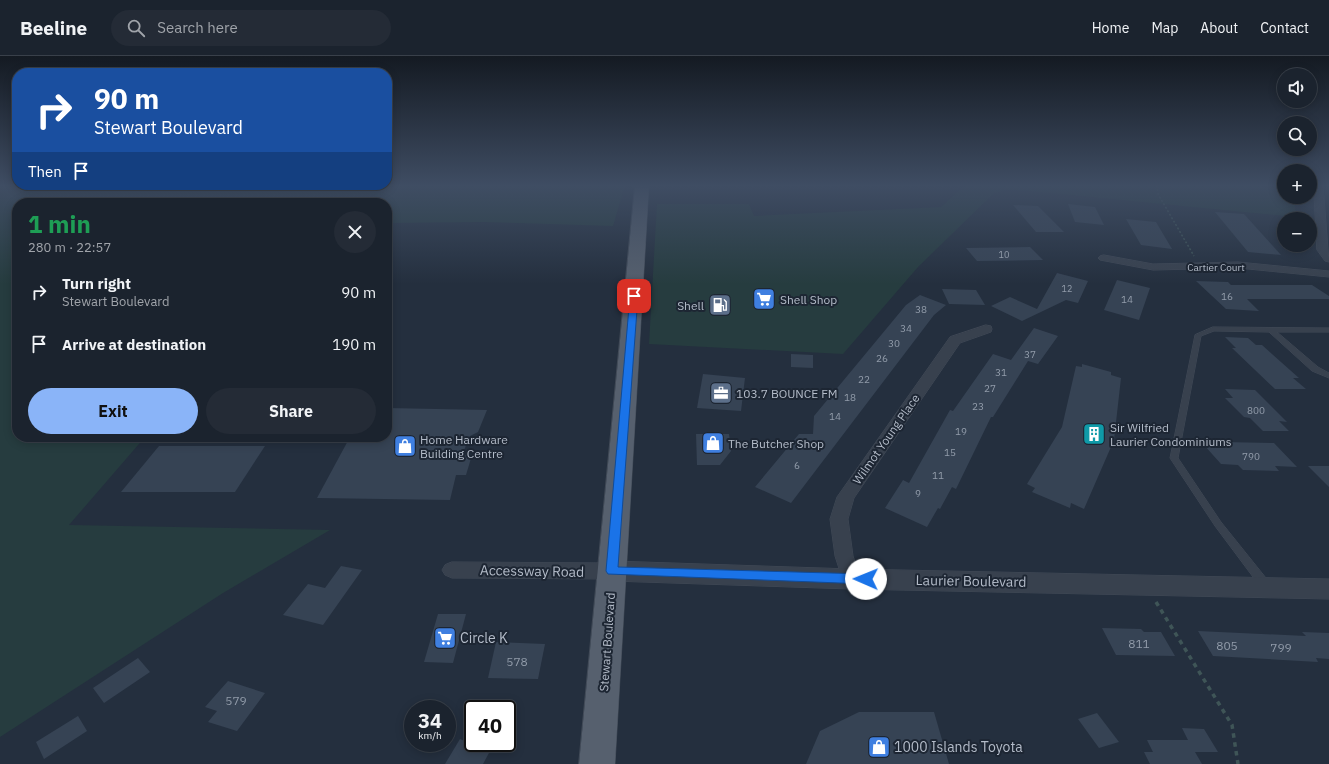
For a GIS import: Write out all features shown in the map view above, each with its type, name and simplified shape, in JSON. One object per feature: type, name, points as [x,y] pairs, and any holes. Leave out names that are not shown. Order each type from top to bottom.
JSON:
[{"type":"main road","name":"Stewart Boulevard","points":[[597,764],[639,218]]},
{"type":"street","points":[[1320,218],[1322,250],[1329,259]]},
{"type":"street","name":"Cartier Court","points":[[1104,258],[1153,267],[1238,265],[1329,274]]},
{"type":"street","name":"Wilmot Young Place","points":[[850,578],[844,556],[839,519],[846,497],[955,340],[986,329]]},
{"type":"street","name":"Accessway Road","points":[[452,570],[612,571]]},
{"type":"street","name":"Laurier Boulevard","points":[[612,571],[1147,586],[1329,589]]},
{"type":"lane","points":[[1269,588],[1218,524],[1174,458],[1198,334],[1213,329],[1329,330]]},
{"type":"lane","points":[[1271,330],[1315,369],[1329,376]]},
{"type":"path","points":[[1172,218],[1200,267]]},
{"type":"path","points":[[1147,586],[1232,725],[1238,764]]},
{"type":"green space","points":[[0,218],[12,218],[12,442],[141,442],[69,525],[330,530],[223,593],[0,737]]},
{"type":"green space","points":[[392,218],[615,218],[613,226],[484,222],[392,223]]},
{"type":"green space","points":[[656,218],[968,218],[918,267],[843,354],[649,344]]},
{"type":"building","points":[[1024,218],[1050,218],[1064,232],[1036,232]]},
{"type":"building","points":[[1073,218],[1101,218],[1104,225],[1075,222]]},
{"type":"building","points":[[1220,218],[1248,218],[1281,255],[1248,252]]},
{"type":"building","points":[[1126,219],[1156,222],[1172,249],[1141,245]]},
{"type":"building","points":[[1030,247],[1043,260],[977,261],[966,248]]},
{"type":"building","points":[[1057,273],[1088,281],[1078,303],[1066,300],[1022,321],[991,306],[1010,297],[1037,309]]},
{"type":"building","points":[[1117,280],[1150,288],[1139,320],[1104,310]]},
{"type":"building","points":[[1196,281],[1228,282],[1231,285],[1312,285],[1329,296],[1329,299],[1247,299],[1259,311],[1226,309]]},
{"type":"building","points":[[942,289],[976,290],[985,305],[949,304]]},
{"type":"building","points":[[920,295],[946,305],[934,315],[791,503],[755,487],[799,434],[813,434],[814,416],[906,305]]},
{"type":"building","points":[[1034,328],[1058,336],[1038,364],[1028,361],[993,417],[991,417],[956,489],[952,487],[940,509],[938,508],[927,527],[885,508],[903,480],[909,483],[950,410],[953,411],[993,354],[1011,360]]},
{"type":"building","points":[[1225,337],[1248,338],[1256,345],[1262,345],[1299,378],[1293,378],[1306,389],[1275,389],[1232,348],[1236,348]]},
{"type":"building","points":[[791,354],[813,355],[813,368],[791,367]]},
{"type":"building","name":"Sir Wilfried Laurier Condominiums","points":[[1082,364],[1111,372],[1111,375],[1121,378],[1114,440],[1084,509],[1071,503],[1070,508],[1032,492],[1035,488],[1027,484],[1062,427],[1076,366],[1082,367]]},
{"type":"building","name":"103.7 BOUNCE FM","points":[[703,374],[745,378],[741,411],[697,408]]},
{"type":"building","points":[[1225,389],[1255,390],[1287,422],[1279,421],[1289,431],[1263,431],[1250,418],[1244,417],[1225,398],[1233,398]]},
{"type":"building","name":"Home Hardware Building Centre","points":[[392,408],[487,410],[478,432],[470,436],[462,455],[472,455],[466,475],[456,475],[450,500],[317,498],[347,442],[392,442]]},
{"type":"building","name":"The Butcher Shop","points":[[696,434],[729,434],[731,451],[720,465],[697,465]]},
{"type":"building","points":[[1223,442],[1274,443],[1297,467],[1275,466],[1279,471],[1243,470],[1238,465],[1221,464],[1204,445],[1226,445]]},
{"type":"building","points":[[159,446],[265,446],[235,492],[121,492]]},
{"type":"building","points":[[1308,466],[1329,466],[1329,487]]},
{"type":"building","points":[[341,566],[362,570],[323,625],[283,615],[308,584],[325,588]]},
{"type":"building","name":"Circle K","points":[[438,614],[466,614],[453,663],[424,662]]},
{"type":"building","points":[[1102,628],[1141,629],[1144,632],[1161,632],[1175,656],[1116,655]]},
{"type":"building","points":[[1198,631],[1306,636],[1302,632],[1329,633],[1329,659],[1316,658],[1318,662],[1213,656]]},
{"type":"building","name":"Circle K","points":[[496,642],[545,644],[538,679],[488,678]]},
{"type":"building","points":[[138,658],[150,672],[104,703],[93,688]]},
{"type":"building","points":[[228,681],[265,693],[237,731],[208,722],[217,711],[205,707]]},
{"type":"building","name":"1000 Islands Toyota","points":[[859,712],[934,712],[949,764],[806,764],[820,731]]},
{"type":"building","points":[[1097,713],[1119,742],[1099,748],[1078,719]]},
{"type":"building","points":[[78,716],[87,731],[44,759],[36,742]]},
{"type":"building","points":[[1182,728],[1204,729],[1218,752],[1195,752],[1202,764],[1150,764],[1144,752],[1153,752],[1147,740],[1188,740]]},
{"type":"building","points":[[460,739],[464,741],[464,752],[489,752],[483,764],[445,764],[452,752],[456,752],[456,746]]},
{"type":"place","name":"Shell Shop","points":[[764,299]]},
{"type":"place","name":"Shell","points":[[720,305]]},
{"type":"place","name":"103.7 BOUNCE FM","points":[[721,393]]},
{"type":"place","name":"Sir Wilfried Laurier Condominiums","points":[[1094,434]]},
{"type":"place","name":"The Butcher Shop","points":[[713,443]]},
{"type":"place","name":"Home Hardware Building Centre","points":[[405,446]]},
{"type":"place","name":"Circle K","points":[[445,638]]},
{"type":"place","name":"1000 Islands Toyota","points":[[879,747]]},
{"type":"route","points":[[634,296],[612,571],[866,579]]}]
